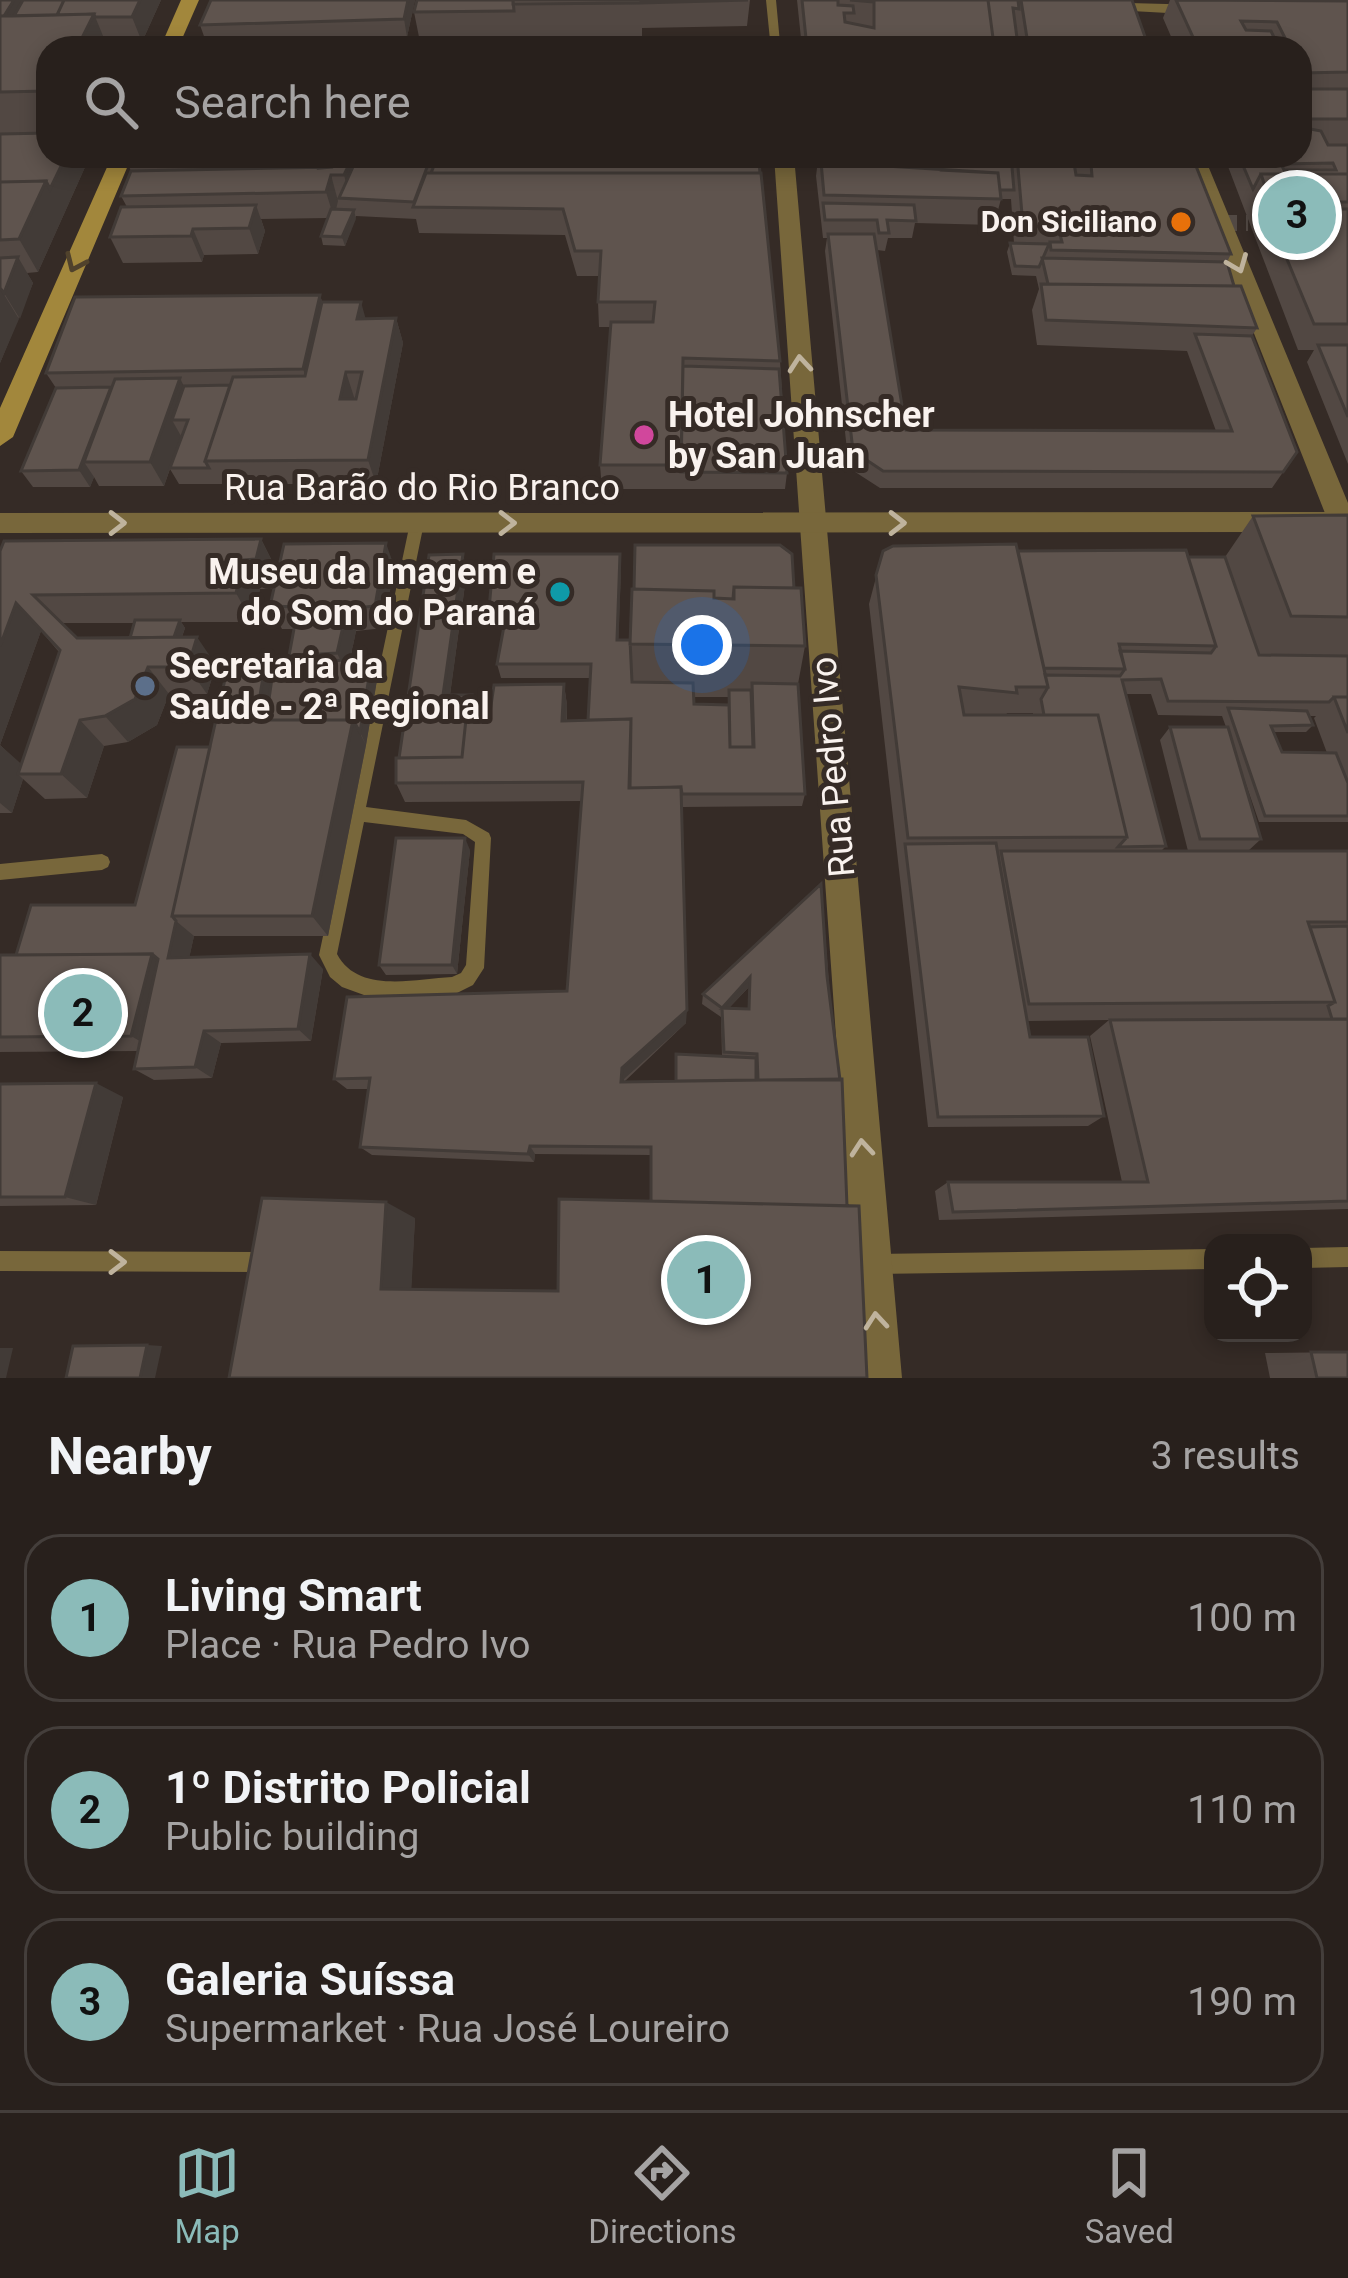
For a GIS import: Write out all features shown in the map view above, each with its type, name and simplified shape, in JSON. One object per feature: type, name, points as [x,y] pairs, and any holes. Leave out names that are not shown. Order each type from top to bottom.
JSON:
[{"type":"main road","points":[[175,36],[190,0]]},
{"type":"main road","points":[[0,437],[117,168]]},
{"type":"street","points":[[1023,0],[1217,11]]},
{"type":"street","points":[[1131,3],[1141,27]]},
{"type":"street","name":"Rua Pedro Ivo","points":[[785,168],[813,523],[857,1264],[881,1378]]},
{"type":"street","points":[[1198,168],[1346,526]]},
{"type":"street","name":"Rua Barão do Rio Branco","points":[[0,523],[1346,526]]},
{"type":"lane","points":[[771,0],[774,36]]},
{"type":"lane","points":[[354,813],[466,826],[483,838],[475,968],[467,980],[453,986],[358,988],[333,970],[328,955],[354,813],[417,523]]},
{"type":"lane","points":[[0,872],[102,862]]},
{"type":"lane","points":[[1312,1258],[1348,1257]]},
{"type":"lane","points":[[857,1264],[1204,1259]]},
{"type":"lane","points":[[0,1262],[296,1263]]},
{"type":"building","points":[[0,0],[14,0],[4,16],[0,16]]},
{"type":"building","points":[[23,0],[64,0],[57,15],[14,16]]},
{"type":"building","points":[[64,0],[140,0],[132,17],[95,17],[57,15]]},
{"type":"building","points":[[211,0],[408,0],[404,19],[200,25]]},
{"type":"building","points":[[417,0],[513,0],[514,11],[414,12]]},
{"type":"building","points":[[513,0],[641,0],[641,3],[513,4]]},
{"type":"building","points":[[641,0],[748,0],[641,3]]},
{"type":"building","points":[[802,0],[838,0],[838,5],[853,6],[854,13],[844,13],[845,22],[874,28],[874,2],[850,0],[988,0],[993,36],[806,36]]},
{"type":"building","points":[[988,0],[1018,0],[1019,9],[1013,8],[1017,36],[993,36]]},
{"type":"building","points":[[1021,0],[1132,0],[1145,36],[1027,36]]},
{"type":"building","points":[[1176,0],[1348,1],[1348,72],[1312,73],[1312,36],[1284,36],[1277,22],[1241,21],[1246,30],[1271,31],[1273,36],[1192,36]]},
{"type":"building","points":[[94,14],[83,36],[36,36],[36,91],[0,92],[0,16]]},
{"type":"building","points":[[1312,89],[1348,89],[1348,119],[1312,119]]},
{"type":"building","points":[[1312,129],[1321,131],[1328,145],[1348,145],[1348,174],[1261,174],[1253,189],[1244,168],[1336,170],[1333,163],[1312,163]]},
{"type":"building","points":[[36,133],[36,168],[60,168],[50,189],[46,181],[0,182],[0,134]]},
{"type":"building","points":[[347,168],[344,175],[331,175],[326,192],[121,196],[131,171]]},
{"type":"building","points":[[352,168],[427,168],[414,202],[339,198]]},
{"type":"building","points":[[433,168],[760,168],[760,173],[431,173]]},
{"type":"building","points":[[822,168],[918,168],[998,173],[1001,199],[824,195]]},
{"type":"building","points":[[1012,168],[1014,190],[1000,190],[998,173],[941,170]]},
{"type":"building","points":[[1018,168],[1075,168],[1076,175],[1092,176],[1091,168],[1197,168],[1231,254],[1051,250],[1050,242],[1062,242],[1058,227],[1023,226]]},
{"type":"building","points":[[426,173],[761,173],[780,361],[683,358],[681,465],[600,465],[611,322],[653,322],[655,302],[598,302],[601,251],[575,251],[563,209],[413,207]]},
{"type":"building","points":[[1261,174],[1348,174],[1348,202],[1270,202]]},
{"type":"building","points":[[46,181],[19,239],[0,240],[0,182]]},
{"type":"building","points":[[823,203],[914,205],[916,221],[887,220],[889,233],[879,233],[877,220],[825,220]]},
{"type":"building","points":[[256,205],[249,228],[193,229],[191,236],[110,237],[121,207]]},
{"type":"building","points":[[331,209],[354,210],[342,237],[321,236]]},
{"type":"building","points":[[1266,209],[1348,209],[1348,324],[1314,324]]},
{"type":"building","points":[[828,234],[874,234],[906,430],[1232,431],[1195,334],[1252,336],[1297,452],[1283,472],[883,471],[853,451]]},
{"type":"building","points":[[1010,243],[1049,244],[1039,267],[1015,266]]},
{"type":"building","points":[[18,257],[4,293],[0,258]]},
{"type":"building","points":[[1042,258],[1227,262],[1234,286],[1048,284]]},
{"type":"building","points":[[1041,284],[1241,286],[1257,328],[1046,320]]},
{"type":"building","points":[[320,295],[303,369],[46,373],[75,297]]},
{"type":"building","points":[[322,302],[361,302],[357,319],[396,318],[368,460],[205,461],[233,377],[305,376]],"holes":[[[346,372],[362,372],[356,399],[340,399]]]},
{"type":"building","points":[[1318,345],[1348,345],[1348,417]]},
{"type":"building","points":[[683,366],[779,369],[787,473],[681,472]]},
{"type":"building","points":[[180,378],[150,462],[84,462],[115,379]]},
{"type":"building","points":[[230,385],[205,461],[209,468],[170,468],[188,420],[172,420],[184,386]]},
{"type":"building","points":[[111,387],[79,470],[21,471],[56,388]]},
{"type":"building","points":[[1348,515],[1348,617],[1291,616],[1253,516]]},
{"type":"building","points":[[261,539],[256,559],[244,560],[236,593],[33,595],[77,638],[197,637],[188,667],[148,667],[135,699],[105,716],[80,720],[61,774],[18,774],[60,650],[16,603],[0,646],[0,551],[4,541]]},
{"type":"building","points":[[386,543],[375,606],[347,609],[337,653],[289,656],[298,607],[270,606],[284,544]]},
{"type":"building","points":[[1016,544],[1048,687],[1016,687],[1017,693],[959,687],[964,715],[1098,715],[1127,837],[908,838],[876,575],[883,551],[893,546]]},
{"type":"building","points":[[635,545],[780,545],[792,554],[794,588],[734,587],[733,599],[714,598],[714,591],[634,589]]},
{"type":"building","points":[[1186,550],[1216,646],[1119,644],[1125,669],[1044,668],[1018,551]]},
{"type":"building","points":[[463,554],[443,695],[472,695],[462,757],[399,758],[429,555]]},
{"type":"building","points":[[494,554],[620,554],[617,640],[630,640],[632,682],[693,683],[694,704],[729,705],[730,747],[754,747],[752,683],[798,684],[805,794],[682,794],[681,787],[630,788],[631,719],[588,720],[591,664],[497,664],[507,610],[489,609]]},
{"type":"building","points":[[1188,557],[1225,557],[1259,655],[1348,656],[1348,697],[1329,702],[1168,701],[1161,679],[1122,680],[1166,846],[1118,847],[1127,837],[1098,715],[1044,715],[1045,675],[1120,676],[1125,669],[1120,651],[1211,653],[1216,646]]},
{"type":"building","points":[[734,587],[801,588],[805,646],[630,644],[632,589],[714,591],[714,598],[734,599]]},
{"type":"building","points":[[135,620],[180,620],[174,637],[130,638]]},
{"type":"building","points":[[372,659],[360,732],[353,720],[266,720],[272,678],[297,677],[301,662]]},
{"type":"building","points":[[265,665],[256,720],[353,720],[312,916],[172,916],[228,666]]},
{"type":"building","points":[[564,684],[562,721],[631,719],[629,788],[681,787],[687,1010],[622,1068],[621,1082],[842,1079],[847,1206],[651,1201],[651,1147],[530,1146],[528,1154],[360,1147],[370,1078],[334,1079],[347,997],[567,991],[583,782],[396,783],[396,758],[462,757],[466,719],[489,719],[494,685]]},
{"type":"building","points":[[729,690],[751,690],[753,747],[730,747]]},
{"type":"building","points":[[1334,697],[1348,697],[1348,733]]},
{"type":"building","points":[[1228,708],[1307,711],[1313,725],[1271,726],[1282,752],[1336,753],[1348,783],[1348,816],[1265,816]]},
{"type":"building","points":[[1170,727],[1228,727],[1261,839],[1200,839]]},
{"type":"building","points":[[177,747],[210,747],[172,916],[176,921],[168,958],[310,954],[298,1029],[204,1031],[195,1067],[134,1069],[158,959],[152,954],[16,955],[31,905],[135,905]]},
{"type":"building","points":[[396,838],[465,838],[452,965],[379,965]]},
{"type":"building","points":[[996,843],[1030,1037],[1088,1037],[1104,1116],[938,1117],[905,844]]},
{"type":"building","points":[[1001,851],[1348,851],[1348,922],[1308,922],[1335,1002],[1029,1004]]},
{"type":"building","points":[[821,884],[840,1080],[758,1080],[757,1054],[724,1052],[722,1008],[703,994]],"holes":[[[750,977],[749,1009],[722,1008]]]},
{"type":"building","points":[[1348,926],[1348,1019],[1332,1019],[1328,1006],[1335,1002],[1310,927]]},
{"type":"building","points":[[152,954],[131,1036],[0,1037],[0,955]]},
{"type":"building","points":[[1348,1019],[1348,1201],[953,1212],[948,1182],[1148,1182],[1110,1020]]},
{"type":"building","points":[[676,1054],[756,1058],[756,1080],[676,1081]]},
{"type":"building","points":[[96,1083],[65,1197],[0,1197],[0,1084]]},
{"type":"building","points":[[262,1198],[386,1202],[381,1289],[558,1291],[559,1199],[859,1206],[867,1378],[229,1378]]},
{"type":"building","points":[[147,1345],[140,1378],[66,1378],[73,1346]]},
{"type":"building","points":[[1311,1352],[1348,1352],[1348,1378],[1317,1378]]},
{"type":"tunnel","points":[[1221,223],[1248,223]]},
{"type":"place","name":"Galeria Suíssa","points":[[1297,215]]},
{"type":"place","name":"Don Siciliano","points":[[1181,222]]},
{"type":"place","name":"Hotel Johnscher by San Juan","points":[[644,435]]},
{"type":"place","name":"Museu da Imagem e do Som do Paraná","points":[[560,592]]},
{"type":"place","name":"Secretaria da Saúde - 2ª Regional","points":[[145,686]]},
{"type":"place","name":"1º Distrito Policial","points":[[83,1013]]},
{"type":"place","name":"Living Smart","points":[[706,1280]]}]
